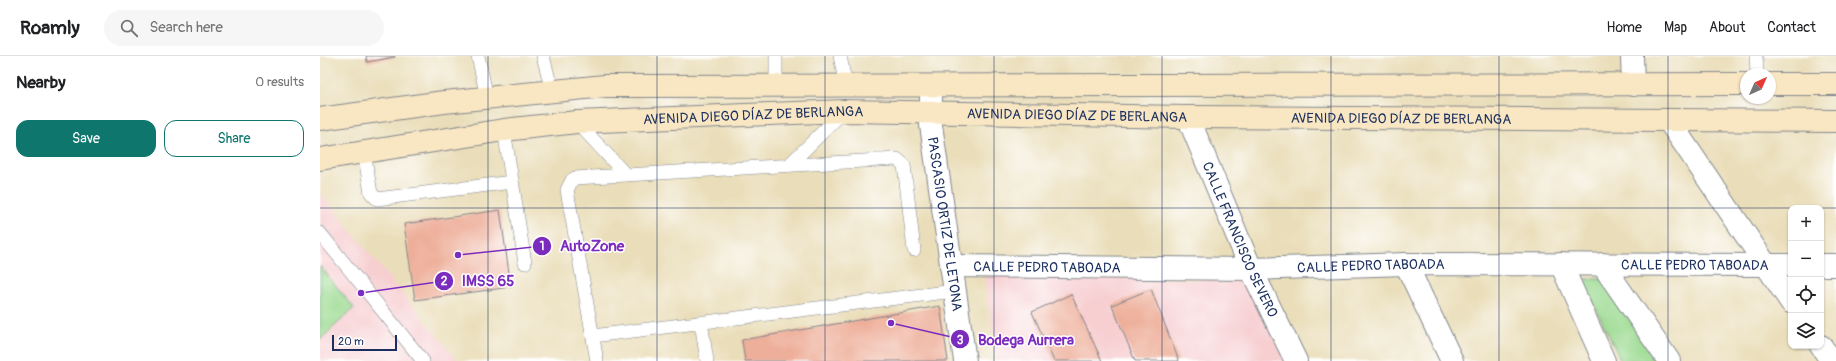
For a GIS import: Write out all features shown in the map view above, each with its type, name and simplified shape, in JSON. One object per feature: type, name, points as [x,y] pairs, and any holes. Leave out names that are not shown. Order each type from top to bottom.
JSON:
[{"type":"main road","name":"AVENIDA DIEGO DÍAZ DE BERLANGA","points":[[320,119],[487,98],[605,86],[1740,84]]},
{"type":"main road","points":[[1776,84],[1836,84]]},
{"type":"main road","name":"AVENIDA DIEGO DÍAZ DE BERLANGA","points":[[320,159],[504,130],[577,122],[844,111],[1188,117],[1836,121]]},
{"type":"street","points":[[1632,56],[1633,85]]},
{"type":"street","name":"PASCASIO ORTIZ DE LETONA","points":[[931,86],[931,125],[950,266],[965,361]]},
{"type":"street","name":"CALLE FRANCISCO SEVERO","points":[[1188,117],[1252,269],[1296,361]]},
{"type":"street","points":[[1669,121],[1788,298]]},
{"type":"street","points":[[1406,264],[1452,361]]},
{"type":"street","name":"CALLE PEDRO TABOADA","points":[[950,266],[1252,269],[1406,264],[1788,265]]},
{"type":"street","points":[[1561,264],[1604,361]]},
{"type":"street","points":[[1602,264],[1669,361]]},
{"type":"street","points":[[1824,265],[1836,265]]},
{"type":"street","points":[[1823,349],[1832,361]]},
{"type":"lane","points":[[478,56],[487,98]]},
{"type":"lane","points":[[543,56],[552,91]]},
{"type":"lane","points":[[776,56],[776,86]]},
{"type":"lane","points":[[840,56],[846,86]]},
{"type":"lane","points":[[1756,56],[1756,68]]},
{"type":"lane","points":[[789,165],[844,111]]},
{"type":"lane","points":[[577,122],[625,174]]},
{"type":"lane","points":[[504,130],[525,263]]},
{"type":"lane","points":[[364,152],[371,193],[377,199],[512,182]]},
{"type":"lane","points":[[597,361],[567,190],[572,180],[575,178],[893,159],[900,160],[904,165],[914,250]]},
{"type":"lane","points":[[320,234],[423,361]]},
{"type":"lane","points":[[593,336],[954,291]]},
{"type":"lane","points":[[702,322],[707,361]]},
{"type":"shaded area","points":[[320,193],[346,225],[458,361],[320,361]]},
{"type":"shaded area","points":[[983,274],[1247,281],[1285,361],[998,361]]},
{"type":"green space","points":[[320,266],[354,308],[320,340]]},
{"type":"green space","points":[[1582,279],[1602,279],[1659,361],[1621,361]]},
{"type":"building","points":[[366,56],[395,56],[395,57],[367,62]]},
{"type":"building","points":[[500,210],[511,287],[415,300],[404,224]]},
{"type":"building","points":[[1151,289],[1179,361],[1135,361],[1112,305]]},
{"type":"building","points":[[1071,294],[1102,361],[1054,361],[1032,312]]},
{"type":"building","points":[[940,306],[948,361],[745,361],[742,340]]},
{"type":"place","name":"AutoZone","points":[[458,255]]},
{"type":"place","name":"IMSS 65","points":[[361,293]]},
{"type":"place","name":"Bodega Aurrera","points":[[891,323]]}]
